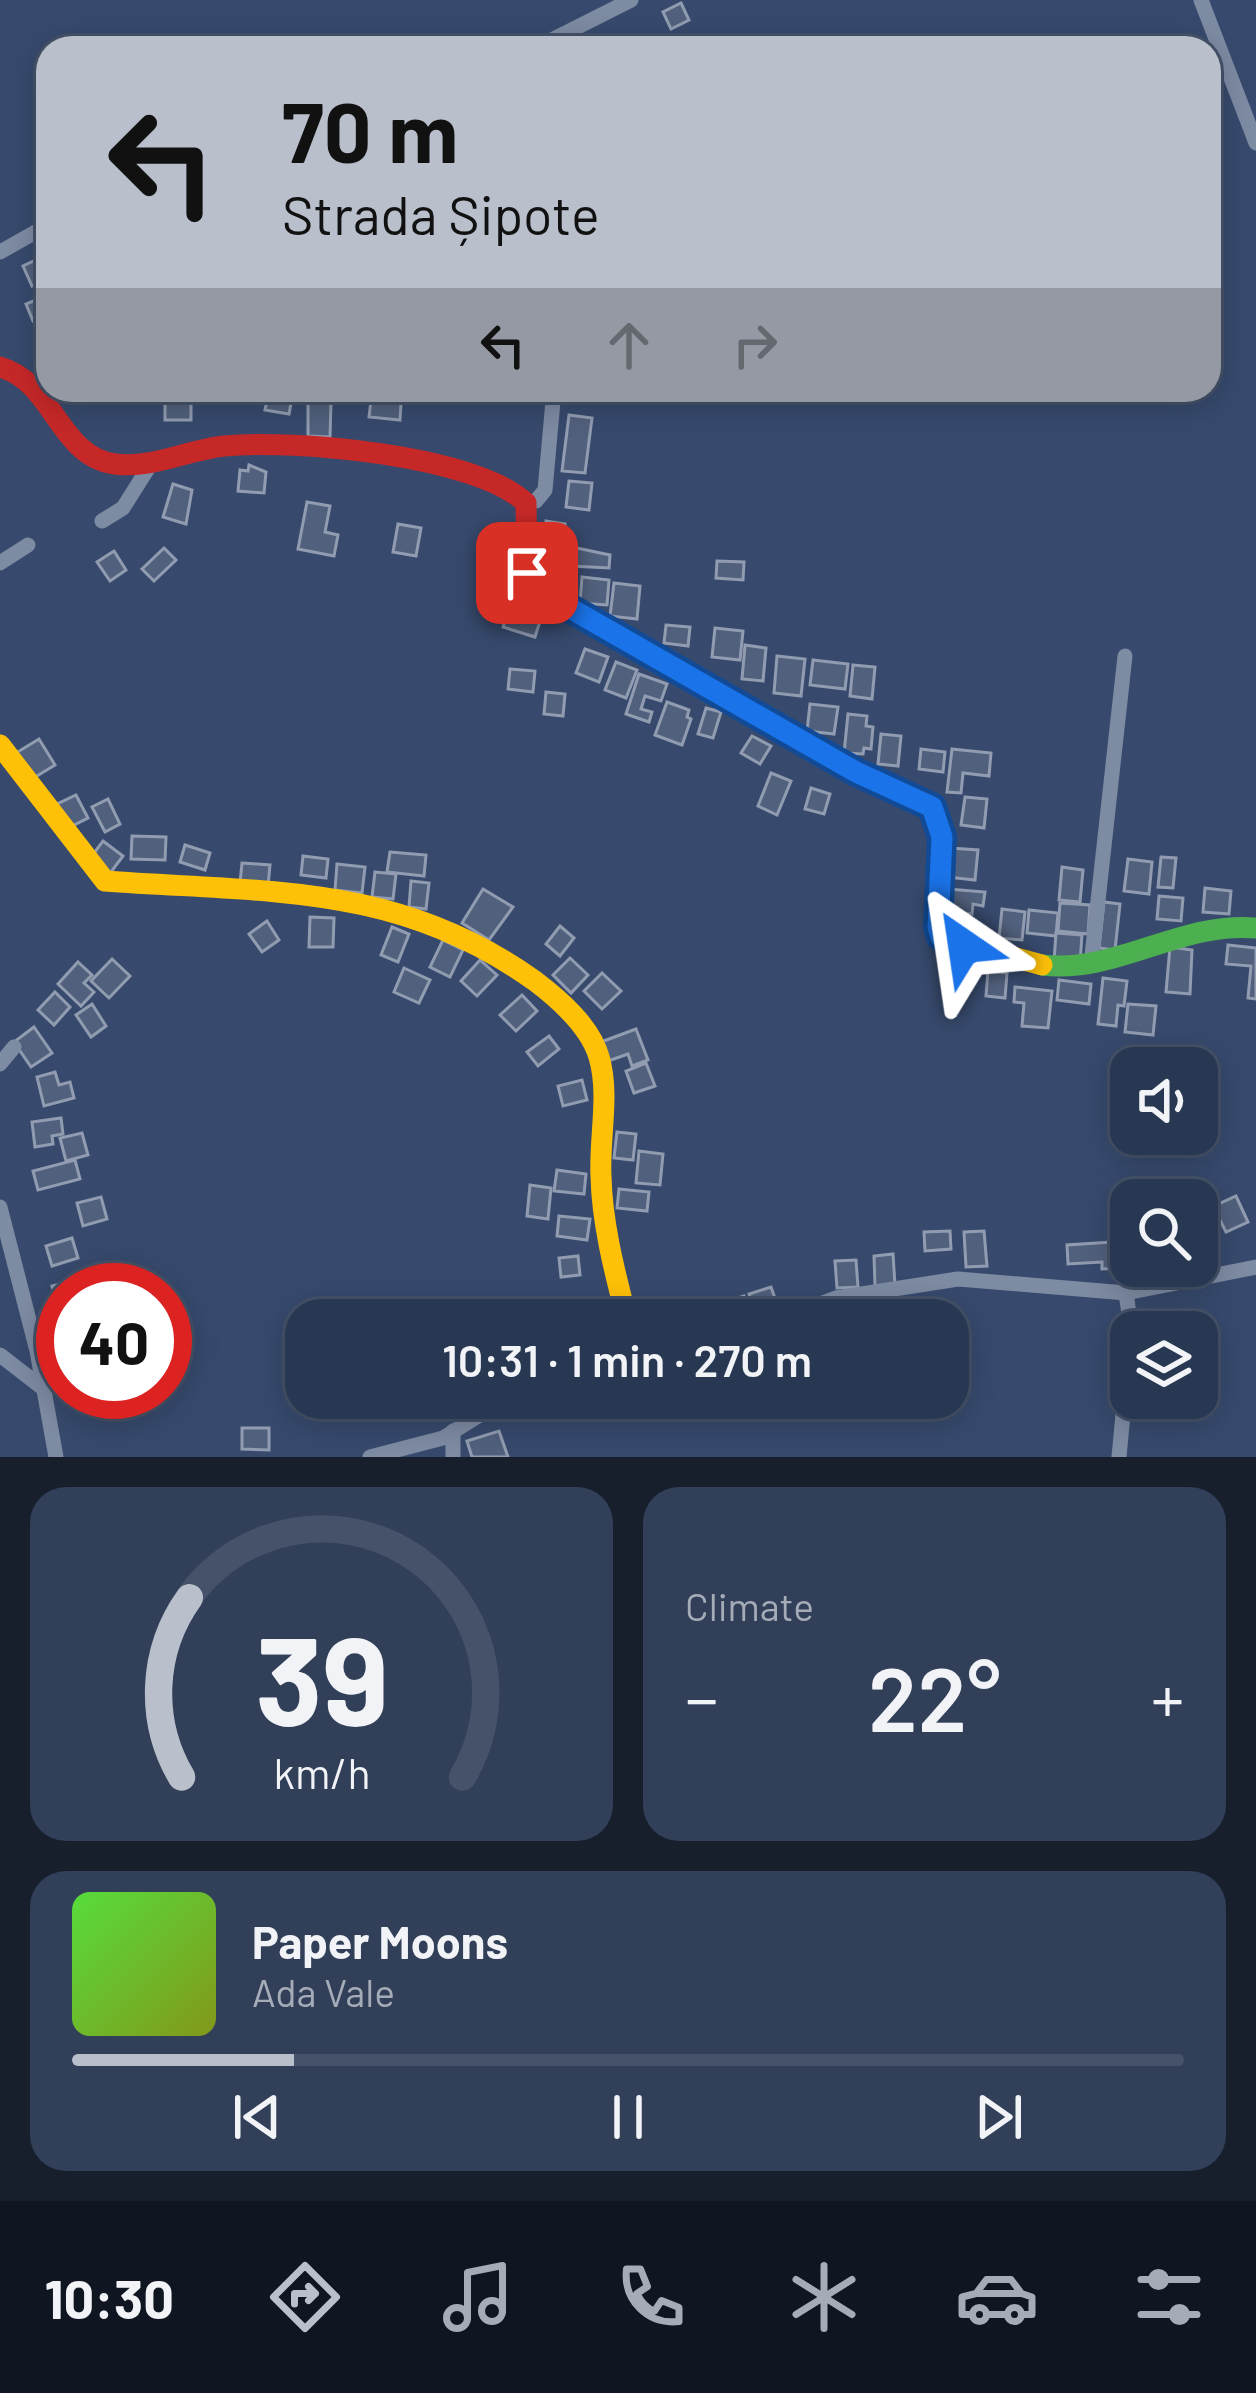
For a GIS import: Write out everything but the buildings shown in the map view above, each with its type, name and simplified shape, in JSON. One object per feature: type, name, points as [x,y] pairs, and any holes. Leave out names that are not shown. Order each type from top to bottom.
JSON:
[{"type":"street","points":[[560,36],[631,0]]},
{"type":"street","points":[[1202,0],[1216,36]]},
{"type":"street","points":[[572,30],[572,36]]},
{"type":"street","points":[[1221,50],[1256,143]]},
{"type":"street","points":[[0,252],[36,232]]},
{"type":"street","points":[[0,367],[26,375],[36,389]]},
{"type":"street","points":[[46,402],[83,453],[106,463],[152,462],[215,447],[335,447],[510,488],[526,503],[527,573],[540,591],[856,772],[932,807],[942,826],[935,910],[941,937],[1018,959],[1074,966],[1200,926],[1256,928]]},
{"type":"street","points":[[526,503],[536,501],[544,490],[553,402]]},
{"type":"street","points":[[102,521],[123,508],[152,462]]},
{"type":"street","points":[[0,563],[28,545]]},
{"type":"street","points":[[1091,964],[1125,656]]},
{"type":"street","points":[[0,745],[105,881],[312,893],[380,903],[414,912],[486,944],[547,991],[592,1039],[600,1060],[601,1182],[623,1299]]},
{"type":"street","points":[[0,1064],[14,1047]]},
{"type":"street","points":[[0,1207],[36,1356]]},
{"type":"street","points":[[833,1299],[958,1279],[1126,1293],[1256,1267]]},
{"type":"street","points":[[1119,1457],[1131,1328],[1126,1293]]},
{"type":"street","points":[[0,1355],[36,1383]]},
{"type":"street","points":[[49,1419],[56,1457]]},
{"type":"street","points":[[370,1457],[411,1450],[472,1419]]},
{"type":"street","points":[[453,1431],[453,1457]]},
{"type":"traffic: fast","points":[[1042,965],[1096,962],[1201,932],[1256,928]]},
{"type":"traffic: slow","points":[[647,652],[856,772],[932,807],[942,826],[935,910],[941,937],[1042,965]]},
{"type":"traffic: slow","points":[[0,745],[105,881],[275,892],[381,909],[484,949],[564,1005],[589,1035],[602,1071],[602,1194],[622,1299]]},
{"type":"traffic: jam","points":[[0,367],[36,392]]},
{"type":"traffic: jam","points":[[45,402],[81,448],[115,464],[142,464],[224,446],[294,445],[426,462],[501,486],[526,503],[527,573],[540,591],[647,652]]},
{"type":"route","points":[[527,573],[540,591],[856,772],[932,807],[942,826],[935,910],[938,927],[941,937],[964,946]]}]
